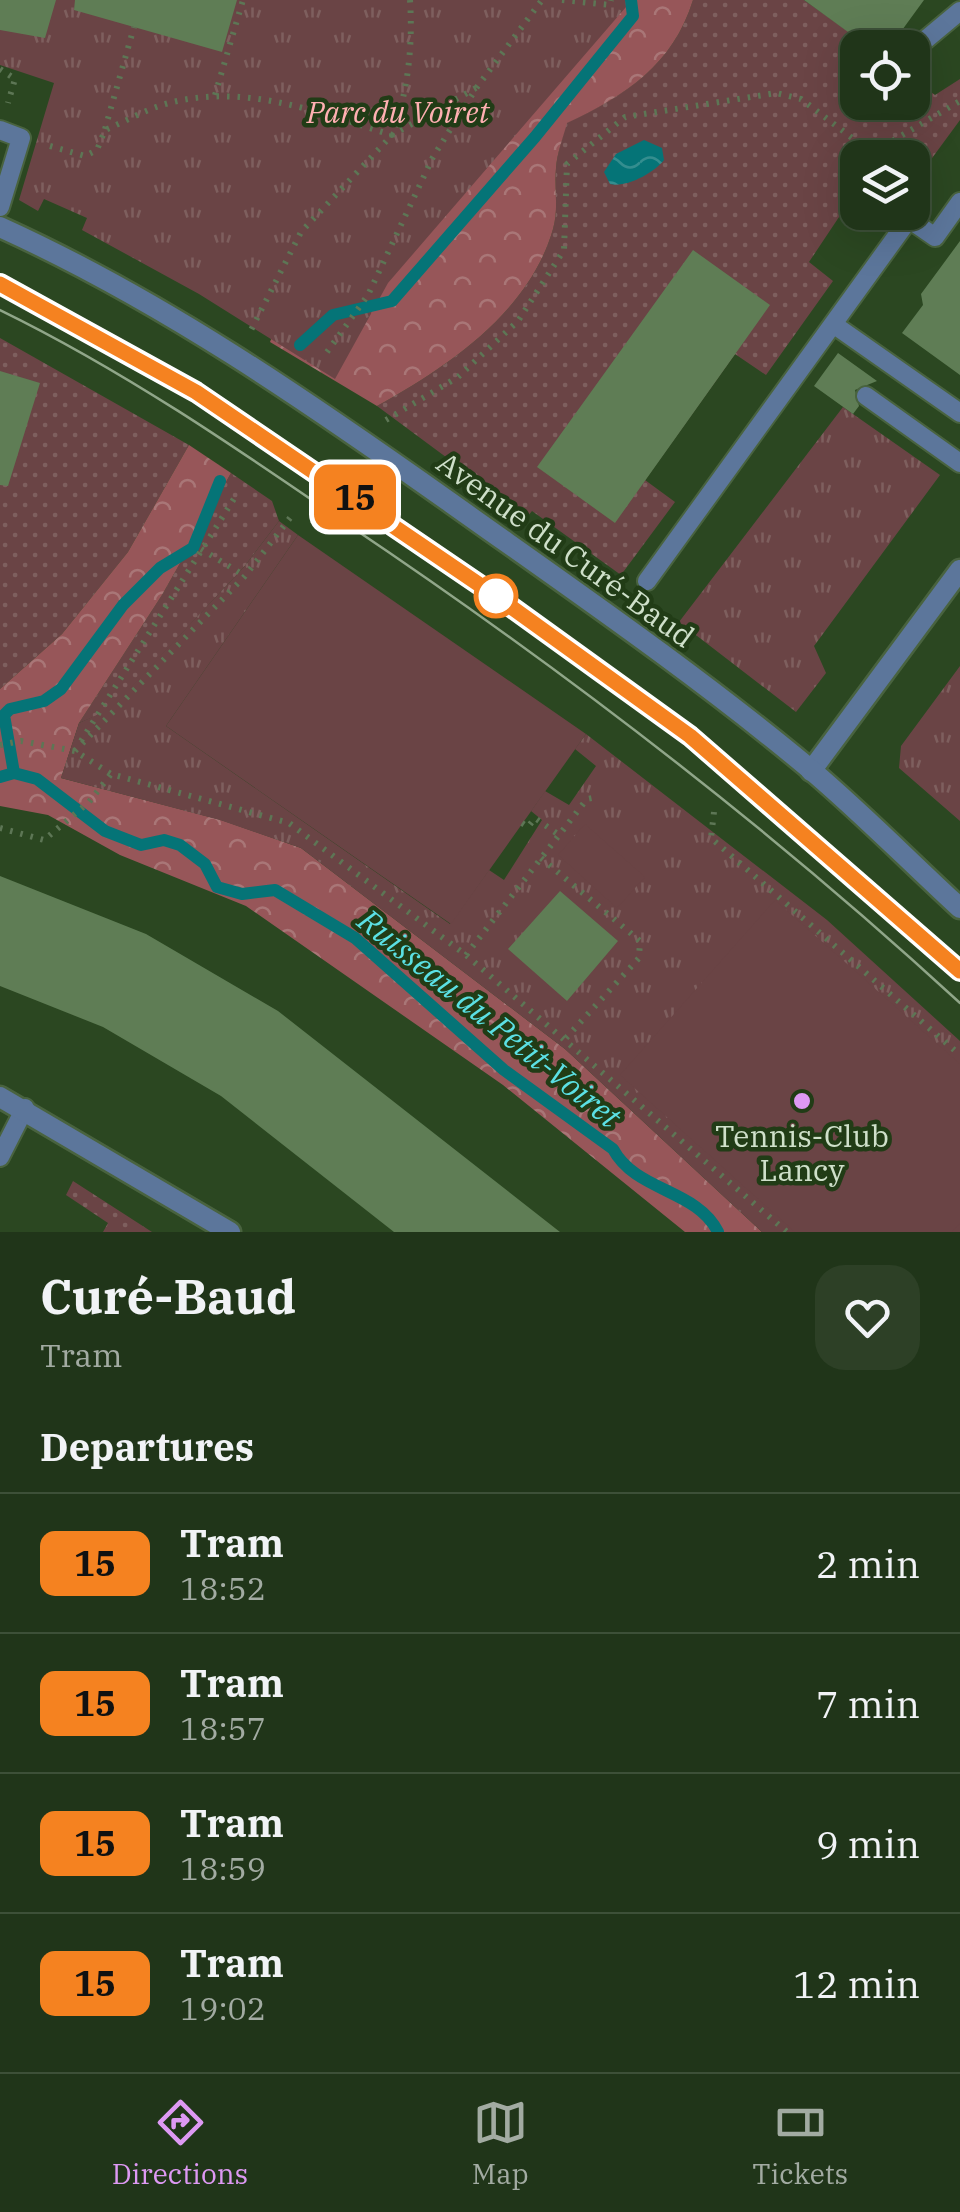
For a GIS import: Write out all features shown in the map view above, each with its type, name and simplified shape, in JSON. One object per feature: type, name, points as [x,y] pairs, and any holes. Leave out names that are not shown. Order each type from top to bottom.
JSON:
[{"type":"street","name":"Avenue du Curé-Baud","points":[[0,226],[179,322],[334,421],[720,696],[811,770],[960,908]]},
{"type":"street","points":[[811,770],[960,570]]},
{"type":"street","points":[[0,1097],[25,1108],[230,1232]]},
{"type":"lane","points":[[930,36],[960,11]]},
{"type":"lane","points":[[0,130],[21,138],[0,206]]},
{"type":"lane","points":[[647,581],[909,219],[935,237],[960,202]]},
{"type":"lane","points":[[833,324],[960,413]]},
{"type":"lane","points":[[866,396],[960,464]]},
{"type":"lane","points":[[0,1157],[25,1108]]},
{"type":"path","points":[[215,95],[243,0]]},
{"type":"path","points":[[392,136],[403,107],[412,30],[410,0]]},
{"type":"path","points":[[327,352],[368,295],[434,157],[478,87],[542,0]]},
{"type":"path","points":[[562,0],[610,6],[612,0]]},
{"type":"path","points":[[21,138],[85,156],[97,150],[134,27]]},
{"type":"path","points":[[0,69],[15,79],[0,130]]},
{"type":"path","points":[[248,336],[301,232],[392,136],[478,87]]},
{"type":"path","points":[[381,424],[458,376],[518,321],[564,250],[566,164],[625,116],[776,93],[801,99],[849,140]]},
{"type":"path","points":[[105,130],[162,105],[215,95],[280,101],[392,136]]},
{"type":"path","points":[[900,140],[960,101]]},
{"type":"path","points":[[75,751],[236,494]]},
{"type":"path","points":[[75,751],[245,576],[293,514]]},
{"type":"path","points":[[201,549],[245,576]]},
{"type":"path","points":[[0,745],[21,741],[75,751],[112,774],[288,823],[466,955],[787,1232]]},
{"type":"path","points":[[0,828],[44,840],[90,802],[112,774]]},
{"type":"path","points":[[466,955],[587,799],[597,797]]},
{"type":"path","points":[[714,812],[711,838],[960,1055]]},
{"type":"path","points":[[522,823],[528,827],[535,818],[559,835]]},
{"type":"path","points":[[540,858],[640,941],[638,958],[566,1038]]},
{"type":"green space","name":"Parc du Voiret","points":[[0,0],[625,0],[626,7],[388,283],[335,379],[199,294],[82,230],[87,218],[44,199],[38,211],[19,200],[54,83],[0,65]]},
{"type":"green space","points":[[516,0],[693,0],[673,43],[644,76],[608,102],[567,123],[557,162],[553,229],[525,287],[505,312],[457,355],[377,406],[270,342],[293,281]]},
{"type":"green space","points":[[693,0],[804,0],[846,30],[840,30],[840,120],[930,120],[930,91],[935,95],[960,79],[960,120],[930,161],[930,140],[840,140],[840,216],[809,262],[833,281],[766,375],[735,354],[645,480],[675,502],[621,575],[532,511],[527,517],[377,406],[457,355],[505,312],[525,287],[553,229],[557,162],[566,123],[608,102],[644,76],[673,43]]},
{"type":"green space","points":[[0,338],[189,445],[128,552],[62,634],[0,689]]},
{"type":"green space","points":[[843,407],[940,475],[814,646],[826,673],[796,712],[679,622]]},
{"type":"green space","points":[[189,445],[231,473],[162,595],[79,723],[61,778],[221,820],[301,848],[565,1049],[762,1232],[685,1232],[503,1085],[246,906],[120,855],[48,815],[0,806],[0,689],[62,634],[128,552]]},
{"type":"green space","points":[[231,473],[272,501],[279,521],[244,567],[110,710],[79,723],[162,595]]},
{"type":"green space","points":[[279,521],[298,535],[166,726],[450,924],[489,870],[504,880],[542,820],[531,811],[545,791],[569,805],[596,766],[575,749],[586,734],[827,920],[960,1041],[960,1232],[762,1232],[565,1049],[301,848],[220,820],[61,778],[79,723],[110,709],[244,567]]},
{"type":"green space","points":[[298,535],[586,734],[451,924],[166,726]]},
{"type":"green space","points":[[960,666],[960,821],[899,768],[901,746]]},
{"type":"green space","points":[[585,824],[645,877],[617,908],[558,855]]},
{"type":"green space","points":[[775,900],[960,1064],[960,1223],[952,1232],[795,1232],[620,1075]]},
{"type":"green space","points":[[73,1181],[152,1232],[103,1232],[108,1223],[66,1195]]},
{"type":"water","points":[[644,140],[662,148],[664,160],[639,178],[610,184],[604,172],[616,154]]},
{"type":"building","points":[[0,0],[56,0],[45,38],[0,30]]},
{"type":"building","points":[[75,0],[237,0],[222,52],[74,10]]},
{"type":"building","points":[[804,0],[924,0],[902,30],[845,30]]},
{"type":"building","points":[[960,241],[960,375],[902,333],[923,305],[921,294]]},
{"type":"building","points":[[693,250],[770,305],[615,523],[537,467]]},
{"type":"building","points":[[838,353],[877,381],[855,390],[859,406],[853,414],[814,386]]},
{"type":"building","points":[[0,371],[40,383],[8,486],[0,485]]},
{"type":"building","points":[[0,876],[146,934],[278,1011],[560,1232],[394,1232],[221,1096],[103,1027],[0,986]]},
{"type":"building","points":[[560,891],[618,941],[567,1001],[508,949]]},
{"type":"waterway","points":[[300,345],[333,315],[392,301],[535,137],[633,16],[631,0]]},
{"type":"waterway","points":[[0,777],[14,773],[4,715],[10,709],[44,701],[61,689],[123,605],[160,568],[193,548],[220,481]]},
{"type":"waterway","name":"Ruisseau du Petit-Voiret","points":[[14,773],[37,779],[105,831],[141,845],[164,840],[180,845],[205,864],[217,887],[242,894],[275,890],[355,938],[504,1070],[613,1149],[636,1174],[696,1207],[718,1232]]},
{"type":"tram line","points":[[0,284],[196,392],[496,596],[690,736],[960,971]]},
{"type":"tram line","name":"15","points":[[0,284],[196,392],[496,596],[690,736],[960,971]]},
{"type":"tram line","points":[[0,310],[178,411],[507,635],[739,812],[960,1003]]},
{"type":"place","name":"Tennis-Club Lancy","points":[[802,1101]]}]
